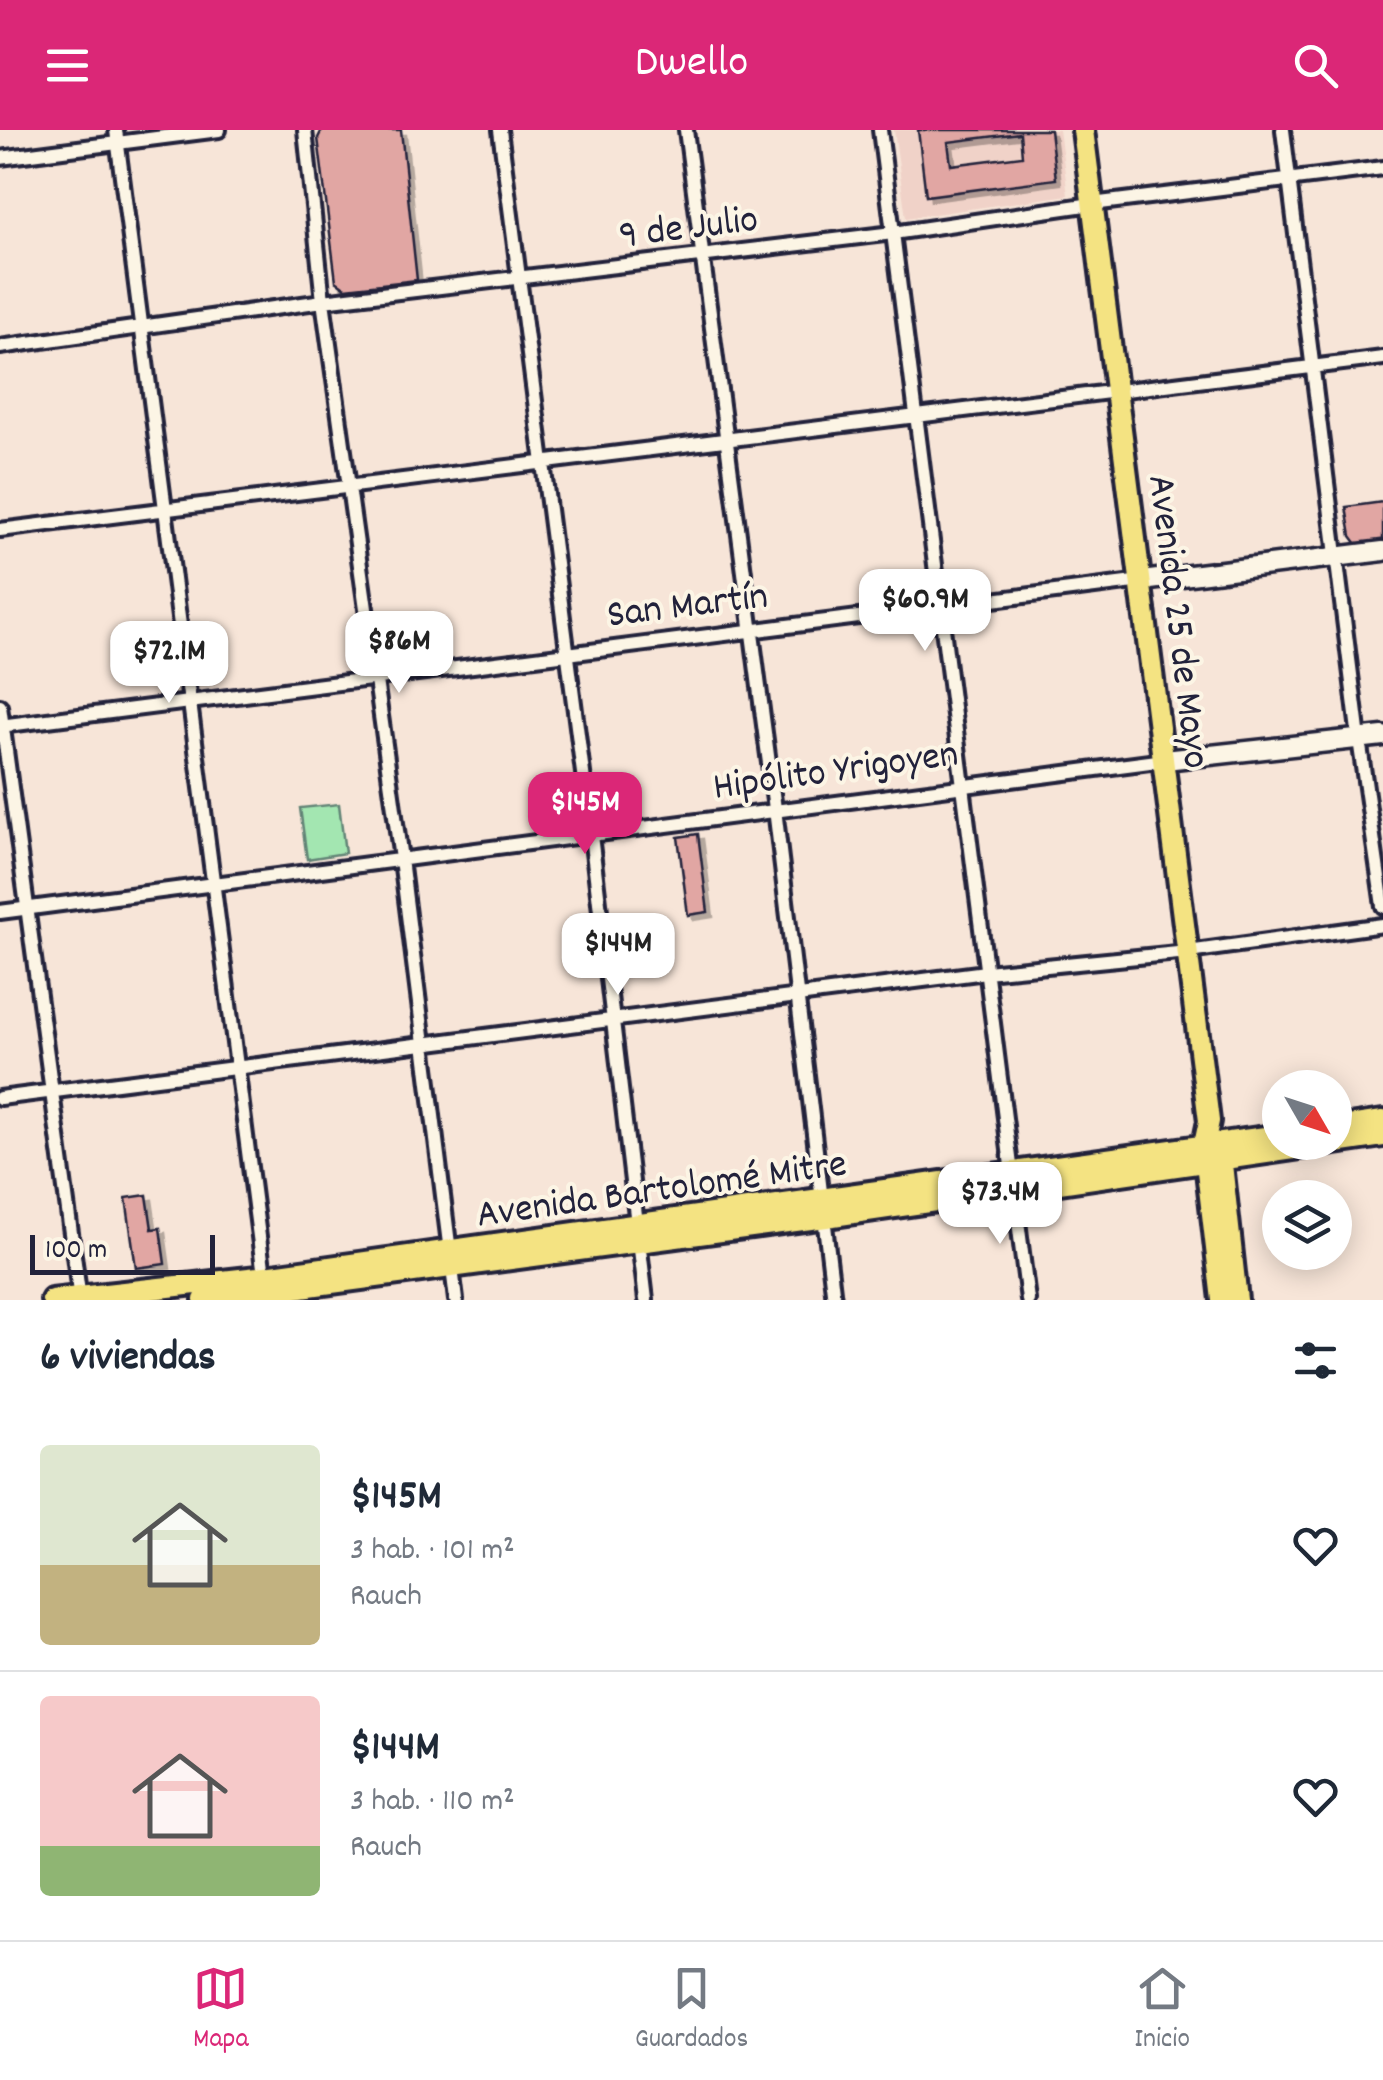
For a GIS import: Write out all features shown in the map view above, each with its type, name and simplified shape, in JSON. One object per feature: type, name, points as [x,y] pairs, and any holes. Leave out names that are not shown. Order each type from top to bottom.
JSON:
[{"type":"main road","name":"Avenida 25 de Mayo","points":[[1083,130],[1213,1153],[1237,1300]]},
{"type":"main road","points":[[1352,1126],[1383,1121]]},
{"type":"main road","name":"Avenida Bartolomé Mitre","points":[[204,1300],[451,1259],[1213,1153],[1383,1136]]},
{"type":"main road","name":"Avenida Bartolomé Mitre","points":[[1213,1153],[1262,1140]]},
{"type":"main road","name":"Avenida 25 de Mayo","points":[[1213,1153],[1222,1300]]},
{"type":"main road","name":"Avenida Bartolomé Mitre","points":[[52,1300],[266,1290]]},
{"type":"street","points":[[0,158],[117,136],[220,130]]},
{"type":"street","points":[[304,130],[323,302],[402,860],[456,1300]]},
{"type":"street","points":[[500,130],[591,835],[646,1300]]},
{"type":"street","points":[[686,130],[776,809],[834,1300]]},
{"type":"street","points":[[880,130],[1028,1300]]},
{"type":"street","points":[[1283,130],[1383,906]]},
{"type":"street","points":[[117,136],[266,1290]]},
{"type":"street","name":"9 de Julio","points":[[0,347],[323,302],[893,233],[1383,168]]},
{"type":"street","points":[[0,530],[1383,358]]},
{"type":"street","name":"San Martín","points":[[1,725],[1383,551]]},
{"type":"street","points":[[0,706],[80,1298]]},
{"type":"street","name":"Hipólito Yrigoyen","points":[[0,912],[964,784],[1383,736]]},
{"type":"street","points":[[0,1098],[1383,925]]},
{"type":"shaded area","points":[[894,130],[1059,130],[1068,195],[906,218]]},
{"type":"green space","points":[[339,804],[345,853],[307,859],[300,808]]},
{"type":"building","points":[[322,130],[401,130],[417,280],[346,288],[336,281],[318,138]]},
{"type":"building","points":[[918,130],[1050,130],[1056,179],[926,196]],"holes":[[[1020,133],[1022,156],[951,165],[948,142]]]},
{"type":"building","points":[[1383,502],[1383,541],[1357,544],[1351,536],[1346,507]]},
{"type":"building","points":[[698,834],[708,912],[688,915],[678,837]]},
{"type":"building","points":[[147,1195],[152,1229],[160,1228],[165,1264],[136,1268],[126,1198]]}]
